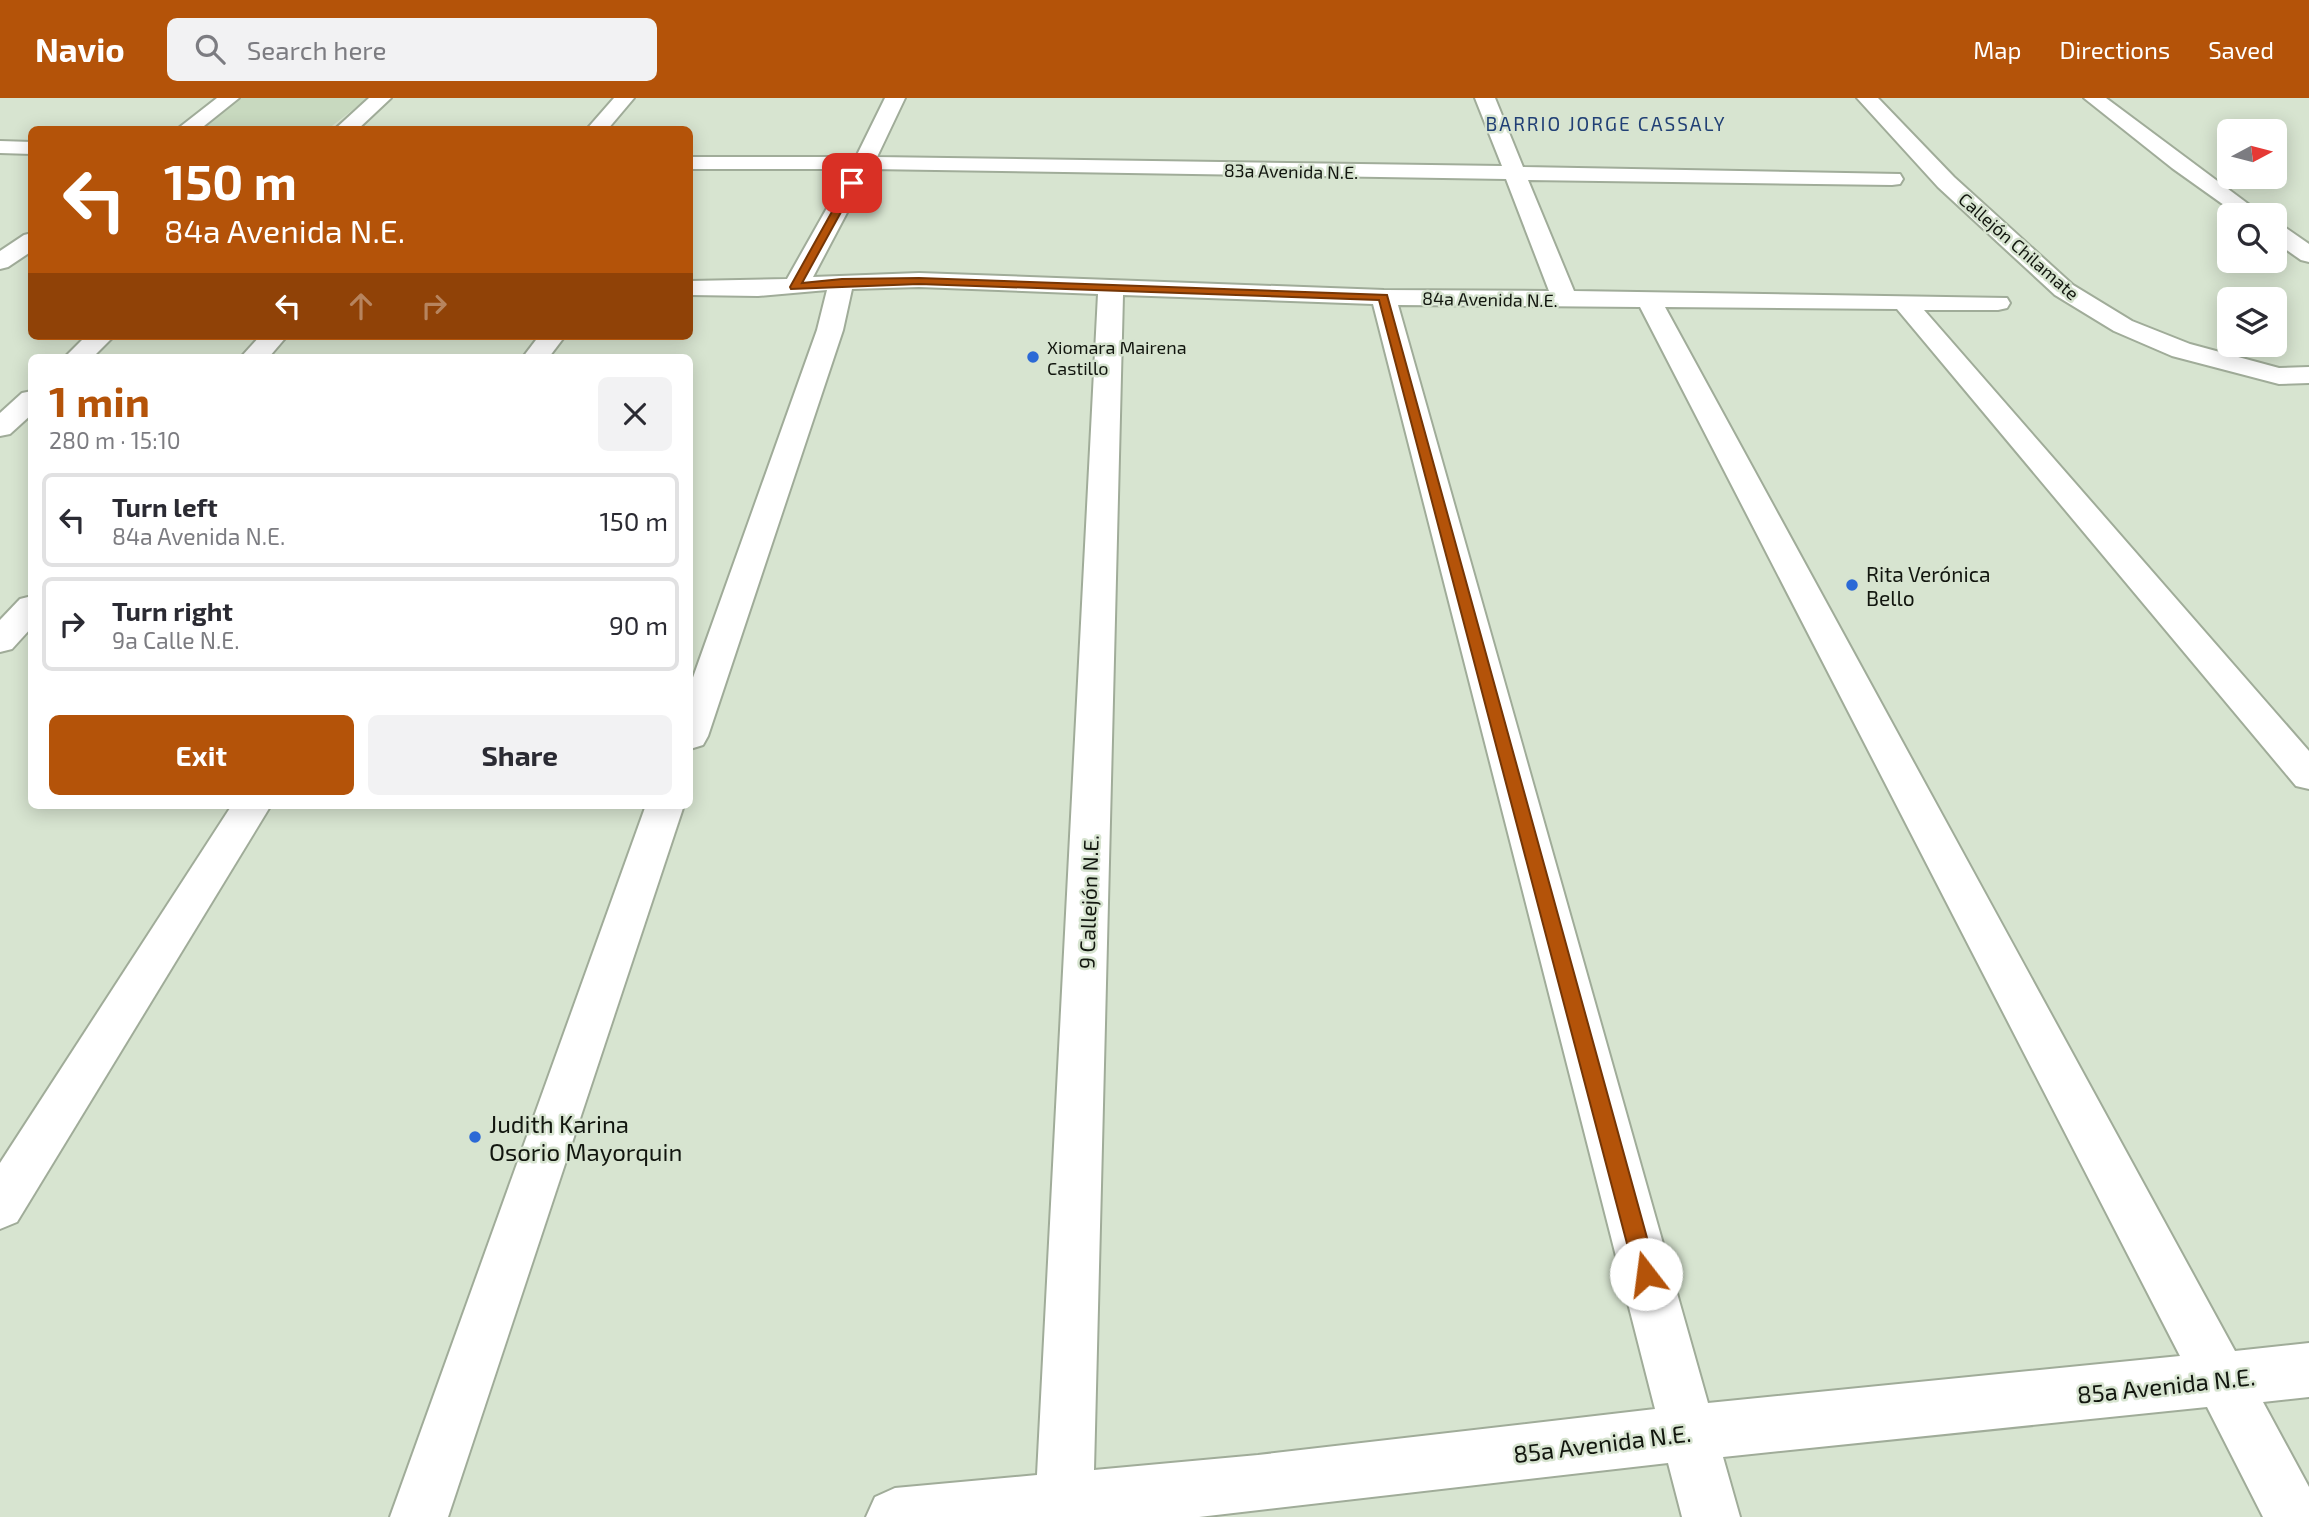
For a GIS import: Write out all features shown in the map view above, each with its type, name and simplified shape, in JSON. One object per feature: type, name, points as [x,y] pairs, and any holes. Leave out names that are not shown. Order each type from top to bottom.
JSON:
[{"type":"street","points":[[191,126],[229,98]]},
{"type":"street","points":[[349,126],[381,98]]},
{"type":"street","points":[[600,126],[624,98]]},
{"type":"street","points":[[795,287],[864,162],[895,98]]},
{"type":"street","points":[[1485,98],[1565,300]]},
{"type":"street","name":"Callejón Chilamate","points":[[1867,98],[1947,181],[2064,290],[2123,326],[2181,350],[2279,376],[2309,375]]},
{"type":"street","points":[[2094,98],[2179,164],[2235,203]]},
{"type":"street","points":[[0,147],[28,148]]},
{"type":"street","name":"83a Avenida N.E.","points":[[693,163],[864,162],[1515,175],[1892,178]]},
{"type":"street","points":[[2287,239],[2309,255]]},
{"type":"street","points":[[0,262],[28,243]]},
{"type":"street","points":[[0,271],[28,271]]},
{"type":"street","name":"84a Avenida N.E.","points":[[693,288],[795,287],[842,282],[919,281],[1384,297],[1649,302],[1998,303]]},
{"type":"street","points":[[693,727],[830,330],[842,282]]},
{"type":"street","name":"9 Callejón N.E.","points":[[1064,1509],[1111,287]]},
{"type":"street","points":[[1384,297],[1711,1517]]},
{"type":"street","points":[[1649,302],[2294,1517]]},
{"type":"street","points":[[1906,304],[2309,776]]},
{"type":"street","points":[[81,354],[97,340]]},
{"type":"street","points":[[257,354],[270,340]]},
{"type":"street","points":[[538,354],[549,340]]},
{"type":"street","points":[[0,428],[28,403]]},
{"type":"street","points":[[0,641],[28,610]]},
{"type":"street","points":[[0,1206],[250,809]]},
{"type":"street","points":[[419,1517],[665,809]]},
{"type":"street","name":"85a Avenida N.E.","points":[[895,1517],[1064,1509],[1258,1483],[1689,1433],[2309,1370]]},
{"type":"shaded area","points":[[240,98],[368,98],[332,126],[202,126]]},
{"type":"place","name":"Xiomara Mairena Castillo","points":[[1033,357]]},
{"type":"place","name":"Rita Verónica Bello","points":[[1852,585]]},
{"type":"place","name":"Judith Karina Osorio Mayorquin","points":[[475,1137]]},
{"type":"district","name":"BARRIO JORGE CASSALY","points":[[1606,123]]},
{"type":"route","points":[[852,183],[795,287],[842,282],[919,281],[1384,297],[1646,1274]]}]
